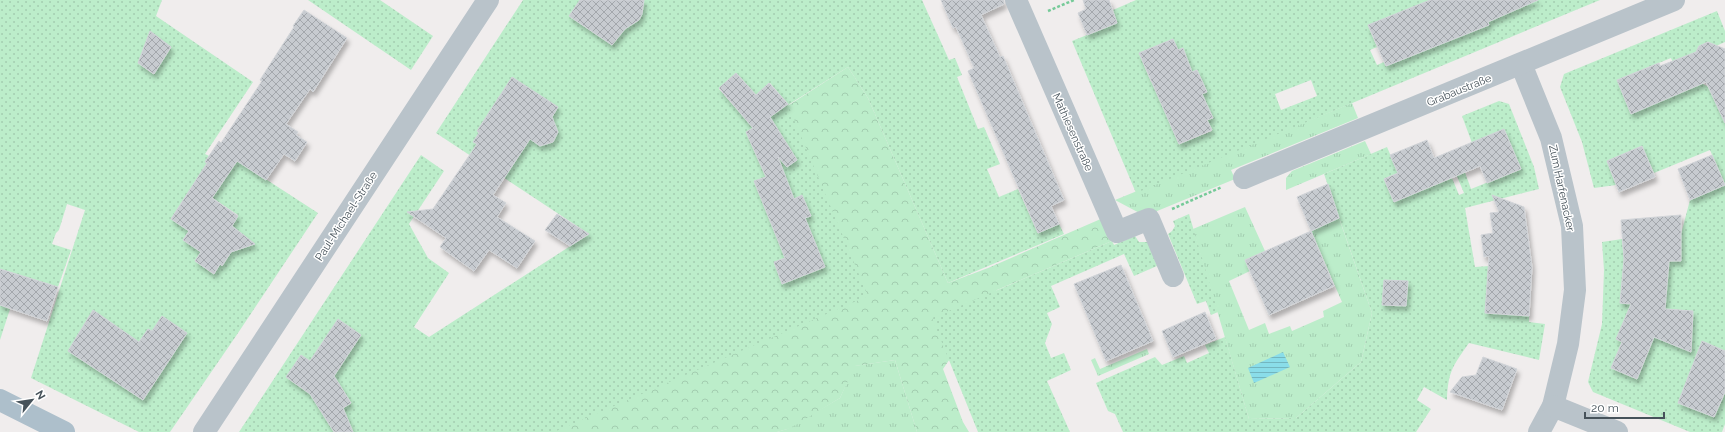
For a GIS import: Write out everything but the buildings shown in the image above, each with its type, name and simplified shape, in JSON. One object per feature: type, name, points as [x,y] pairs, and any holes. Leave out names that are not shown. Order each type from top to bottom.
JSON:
[{"type":"main road","points":[[0,400],[64,432]]},
{"type":"street","name":"Paul-Michael-Straße","points":[[204,432],[488,0]]},
{"type":"street","name":"Mathiesenstraße","points":[[1016,0],[1117,232],[1149,219]]},
{"type":"street","name":"Grabaustraße","points":[[1244,178],[1674,0]]},
{"type":"street","name":"Zum Harfenacker","points":[[1521,64],[1551,138],[1572,226],[1575,290],[1568,344],[1553,406],[1539,432]]},
{"type":"street","points":[[1149,219],[1173,276]]},
{"type":"street","points":[[1553,406],[1618,432]]},
{"type":"path","points":[[1149,219],[1244,178]]},
{"type":"green space","points":[[0,0],[162,0],[156,16],[253,82],[205,154],[232,167],[238,161],[318,213],[170,432],[139,432],[31,378],[85,210],[67,204],[59,230],[56,233],[52,244],[71,250],[58,287],[0,269]],"holes":[[[150,32],[171,47],[153,74],[138,63]],[[189,191],[211,197],[238,215],[231,227],[244,235],[245,238],[233,248],[223,265],[220,264],[214,274],[195,261],[201,252],[183,240],[189,231],[171,219]]]},
{"type":"green space","points":[[308,0],[380,0],[433,36],[411,70]]},
{"type":"green space","points":[[523,0],[922,0],[949,60],[955,58],[962,75],[957,77],[978,129],[984,127],[1000,164],[987,169],[999,197],[1018,189],[1038,233],[1059,224],[1064,234],[948,283],[868,98],[848,67],[788,105],[868,296],[554,432],[239,432],[421,155],[444,171],[409,224],[428,258],[449,273],[414,327],[429,337],[589,234],[436,133]],"holes":[[[734,75],[739,76],[756,95],[770,83],[788,104],[760,123],[742,115],[719,89]],[[344,392],[351,403],[326,419]]]},
{"type":"green space","points":[[1136,0],[1440,0],[1440,6],[1454,39],[1489,25],[1480,0],[1600,0],[1136,193],[1072,41],[1117,23],[1113,10]],"holes":[[[1368,25],[1415,41],[1419,53],[1386,66],[1384,62],[1377,65],[1370,50],[1377,47]],[[1173,39],[1178,50],[1183,48],[1186,56],[1181,58],[1186,68],[1151,82],[1139,53]],[[1197,70],[1207,92],[1173,81]],[[1311,80],[1317,96],[1281,110],[1275,94]],[[1167,115],[1212,118],[1207,120],[1212,131],[1179,144]]]},
{"type":"green space","points":[[1717,11],[1725,31],[1725,42],[1716,46],[1708,42],[1699,46],[1696,54],[1703,84],[1709,87],[1725,104],[1725,185],[1710,150],[1654,173],[1642,146],[1607,161],[1616,185],[1594,188],[1582,142],[1560,87],[1564,74]],"holes":[[[1671,58],[1685,91],[1617,80]]]},
{"type":"green space","points":[[848,67],[868,98],[948,283],[988,268],[1103,218],[1112,241],[997,290],[943,369],[963,422],[969,432],[917,432],[895,360],[855,366],[840,398],[791,428],[777,432],[465,432],[626,210]]},
{"type":"green space","points":[[1499,101],[1509,104],[1534,167],[1539,189],[1465,208],[1475,267],[1489,266],[1485,313],[1529,316],[1529,322],[1545,324],[1539,360],[1469,343],[1452,369],[1447,400],[1424,387],[1417,400],[1431,409],[1416,432],[1123,432],[1115,414],[1108,411],[1096,383],[1155,357],[1162,365],[1184,356],[1187,363],[1209,353],[1205,345],[1225,337],[1249,419],[1296,418],[1361,362],[1372,313],[1324,174],[1387,147],[1398,173],[1384,179],[1394,202],[1452,178],[1459,195],[1464,193],[1450,160],[1459,156],[1471,189],[1521,169],[1504,130],[1472,143],[1462,116]]},
{"type":"green space","points":[[1352,103],[1358,118],[1231,170],[1235,179],[1145,216],[1115,200]]},
{"type":"green space","points":[[1365,141],[1371,154],[1286,190],[1286,178],[1292,171]]},
{"type":"green space","points":[[1725,185],[1725,351],[1719,348],[1690,372],[1678,403],[1714,417],[1725,392],[1725,424],[1722,432],[1690,432],[1593,392],[1588,382],[1602,324],[1604,270],[1602,242],[1622,239],[1623,250],[1651,262],[1681,261],[1681,234],[1690,200]],"holes":[[[1623,274],[1665,307],[1620,303]],[[1669,309],[1693,311],[1692,322],[1681,348],[1662,340],[1669,320]],[[1630,337],[1651,345],[1637,379],[1611,368],[1622,342]]]},
{"type":"green space","points":[[1245,207],[1265,251],[1245,260],[1250,271],[1229,281],[1249,330],[1265,323],[1269,334],[1290,326],[1292,331],[1324,317],[1323,311],[1342,302],[1311,231],[1339,218],[1372,313],[1361,362],[1296,418],[1249,419],[1193,229]]},
{"type":"green space","points":[[1189,214],[1218,312],[1211,315],[1206,301],[1197,304],[1168,234],[1175,226],[1173,221]]},
{"type":"green space","points":[[1135,236],[1139,242],[1148,242],[1157,266],[1134,276],[1124,254],[1051,286],[1060,307],[1047,313],[1052,324],[1045,343],[1051,358],[1064,353],[1071,370],[1047,381],[1070,432],[978,432],[932,318],[1112,241],[1114,245]]},
{"type":"green space","points":[[0,305],[10,309],[0,340]]},
{"type":"green space","points":[[1147,349],[1149,354],[1098,376],[1091,360],[1095,358],[1100,369]]},
{"type":"green space","points":[[895,360],[917,432],[777,432],[787,429],[840,398],[854,366]]},
{"type":"water","points":[[1283,352],[1290,367],[1254,383],[1248,368]]}]
